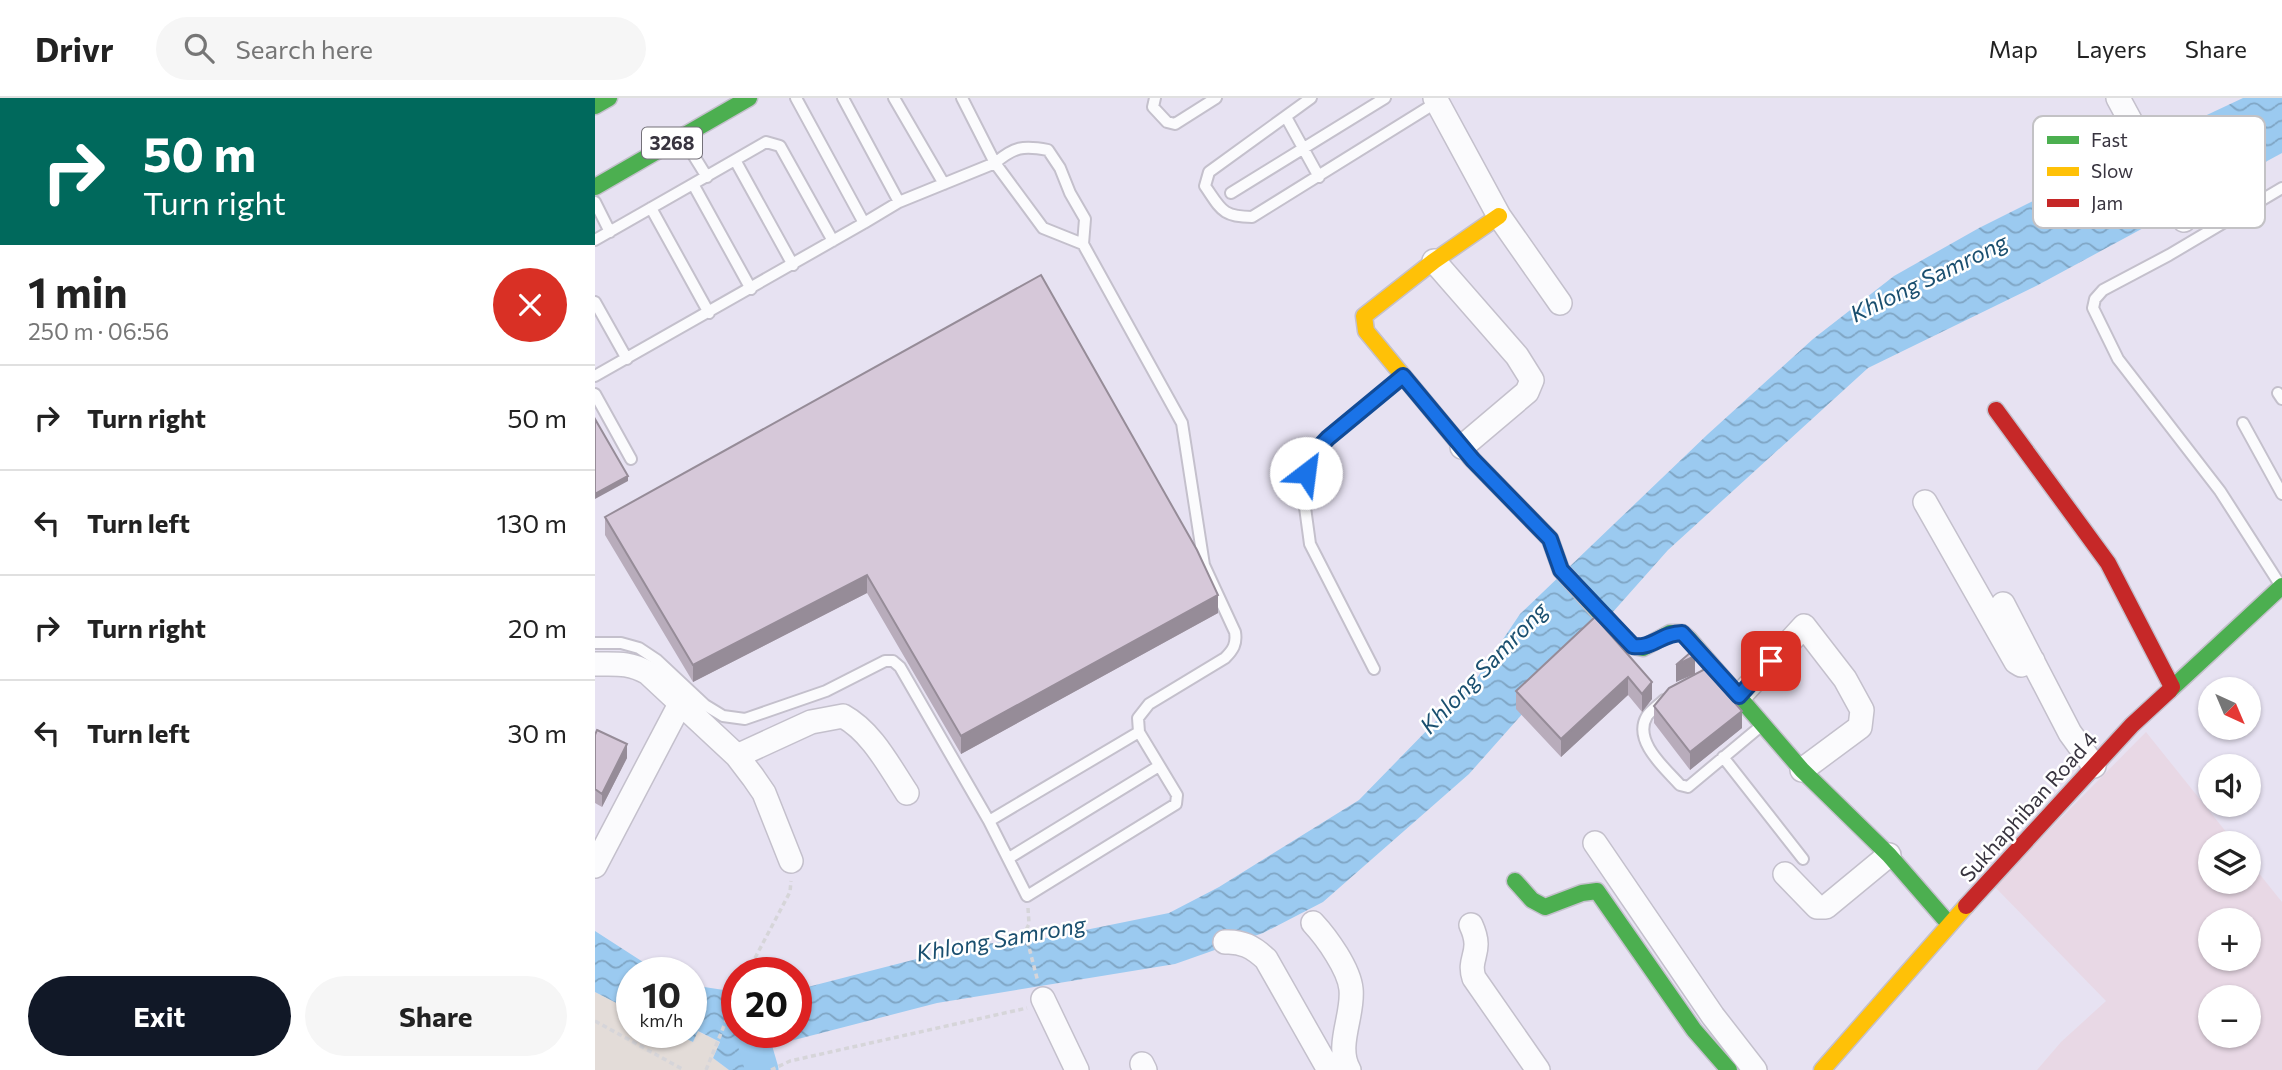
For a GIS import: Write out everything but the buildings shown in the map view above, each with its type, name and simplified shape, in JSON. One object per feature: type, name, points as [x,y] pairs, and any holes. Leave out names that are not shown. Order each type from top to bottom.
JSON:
[{"type":"street","points":[[595,106],[609,98]]},
{"type":"street","name":"3268","points":[[595,187],[749,98]]},
{"type":"street","points":[[2118,98],[2127,116]]},
{"type":"street","points":[[1436,100],[1499,216],[1560,303]]},
{"type":"street","points":[[1499,216],[1434,261],[1364,316],[1366,331],[1462,447],[1550,539],[1561,570],[1620,635],[1633,646],[1643,648],[1670,633],[1682,633],[1713,675],[1739,696],[1802,770],[1889,855],[1949,924]]},
{"type":"street","points":[[1434,261],[1517,356],[1532,380],[1527,392],[1462,447]]},
{"type":"street","points":[[1996,411],[2108,563],[2172,687]]},
{"type":"street","points":[[1925,502],[2016,662],[2021,665],[2033,661]]},
{"type":"street","name":"Sukhaphiban Road 4","points":[[1822,1070],[1949,924],[2132,726],[2282,586]]},
{"type":"street","points":[[2003,604],[2070,733],[2094,766]]},
{"type":"street","points":[[1739,696],[1804,626],[1845,678],[1862,710],[1860,727],[1802,770]]},
{"type":"street","points":[[595,664],[636,666],[648,673],[737,756],[764,793],[791,861]]},
{"type":"street","points":[[595,866],[680,704]]},
{"type":"street","points":[[737,756],[811,722],[843,716],[855,722],[866,734],[907,793]]},
{"type":"street","points":[[1595,843],[1713,1016],[1755,1070]]},
{"type":"street","points":[[1794,867],[1817,907],[1826,907],[1889,855]]},
{"type":"street","points":[[1515,881],[1531,899],[1547,907],[1588,890],[1597,891],[1694,1030],[1729,1070]]},
{"type":"street","points":[[1313,923],[1323,934],[1348,976],[1352,990],[1343,1048],[1349,1070]]},
{"type":"street","points":[[1471,925],[1478,943],[1477,953],[1471,964],[1474,978],[1538,1070]]},
{"type":"street","points":[[1225,942],[1247,945],[1256,949],[1266,959],[1329,1070]]},
{"type":"street","points":[[1043,999],[1077,1070]]},
{"type":"lane","points":[[796,98],[865,223]]},
{"type":"lane","points":[[843,98],[899,202]]},
{"type":"lane","points":[[894,98],[944,184]]},
{"type":"lane","points":[[962,98],[995,163],[1043,228],[1083,244]]},
{"type":"lane","points":[[1155,98],[1153,107],[1167,122],[1175,124],[1216,98]]},
{"type":"lane","points":[[1311,98],[1209,172],[1205,186],[1223,212],[1234,217],[1252,217],[1319,177],[1436,100]]},
{"type":"lane","points":[[1231,193],[1385,98]]},
{"type":"lane","points":[[1286,117],[1319,177]]},
{"type":"lane","points":[[682,137],[706,177]]},
{"type":"lane","points":[[595,240],[766,142],[780,146],[833,241]]},
{"type":"lane","points":[[595,376],[899,202],[995,163],[1009,151],[1029,146],[1048,150],[1085,219],[1083,244],[1182,423],[1205,565],[1237,640],[1233,650],[1225,658],[1149,704],[1138,718],[1139,732],[1177,795],[1176,804],[1027,896],[989,821],[893,661],[885,661],[826,691],[745,719],[723,716],[705,705],[657,660],[639,648],[621,643],[595,643]]},
{"type":"lane","points":[[735,160],[793,265]]},
{"type":"lane","points":[[693,184],[751,289]]},
{"type":"lane","points":[[2265,198],[2282,188]]},
{"type":"lane","points":[[595,202],[610,232]]},
{"type":"lane","points":[[651,208],[709,313]]},
{"type":"lane","points":[[2189,228],[2196,240]]},
{"type":"lane","points":[[2216,228],[2103,290],[2095,299],[2093,308],[2118,359],[2220,491],[2282,586]]},
{"type":"lane","points":[[595,302],[627,359]]},
{"type":"lane","points":[[1374,669],[1310,544],[1304,500],[1306,473],[1311,456],[1328,438],[1403,376]]},
{"type":"lane","points":[[595,394],[631,459]]},
{"type":"lane","points":[[2243,423],[2282,494]]},
{"type":"lane","points":[[1676,690],[1646,717],[1643,732],[1648,748],[1680,785],[1688,787],[1763,724]]},
{"type":"lane","points":[[989,821],[1139,732]]},
{"type":"lane","points":[[1723,757],[1794,867]]},
{"type":"lane","points":[[1009,859],[1159,766]]},
{"type":"path","points":[[755,957],[790,892],[791,861]]},
{"type":"path","points":[[771,1070],[790,1061],[1027,1008],[1043,999],[1025,932],[1029,924],[1027,896]]},
{"type":"path","points":[[595,1021],[684,1070]]},
{"type":"path","points":[[706,1070],[721,1029]]},
{"type":"shaded area","points":[[2146,732],[2198,797],[2198,817],[2214,817],[2225,831],[2198,831],[2198,894],[2261,894],[2261,876],[2282,902],[2282,1070],[2037,1070],[2061,1042],[2106,1001],[1994,886]]},
{"type":"shaded area","points":[[595,992],[616,1003],[616,1048],[707,1048],[707,1036],[720,1042],[713,1058],[729,1070],[595,1070]]},
{"type":"water","points":[[2243,98],[2282,98],[2282,153],[2265,162],[2265,116],[2205,116]]},
{"type":"water","name":"Khlong Samrong","points":[[2033,201],[2033,228],[2143,228],[2038,285],[1868,368],[1668,550],[1469,774],[1323,902],[1263,933],[1175,964],[937,1003],[812,1035],[812,986],[971,945],[1041,939],[1169,913],[1219,887],[1359,800],[1475,681],[1520,614],[1708,434],[1813,339],[1894,276]]},
{"type":"water","points":[[595,931],[635,957],[616,957],[616,1003],[595,992]]},
{"type":"water","points":[[707,987],[721,990],[721,1048],[769,1048],[752,1070],[729,1070],[713,1058],[720,1042],[707,1036]]},
{"type":"waterway","points":[[756,1048],[762,1070]]},
{"type":"traffic: fast","points":[[595,106],[609,98]]},
{"type":"traffic: fast","points":[[595,187],[749,98]]},
{"type":"traffic: fast","points":[[1471,458],[1550,539],[1561,570],[1620,635],[1633,646],[1643,648],[1670,633],[1682,633],[1689,639],[1802,770],[1889,855],[1949,924]]},
{"type":"traffic: fast","points":[[2170,690],[2282,586]]},
{"type":"traffic: fast","points":[[1515,881],[1532,900],[1545,907],[1582,893],[1597,891],[1694,1030],[1729,1070]]},
{"type":"traffic: slow","points":[[1471,458],[1366,331],[1364,316],[1434,261],[1499,216]]},
{"type":"traffic: slow","points":[[1822,1070],[1966,906]]},
{"type":"traffic: jam","points":[[1996,410],[2108,563],[2172,687]]},
{"type":"traffic: jam","points":[[1966,906],[2132,725],[2170,690]]},
{"type":"route","points":[[1306,473],[1311,456],[1328,438],[1403,376],[1473,460],[1550,539],[1561,570],[1633,646],[1643,648],[1670,633],[1682,633],[1739,696],[1771,661]]}]
